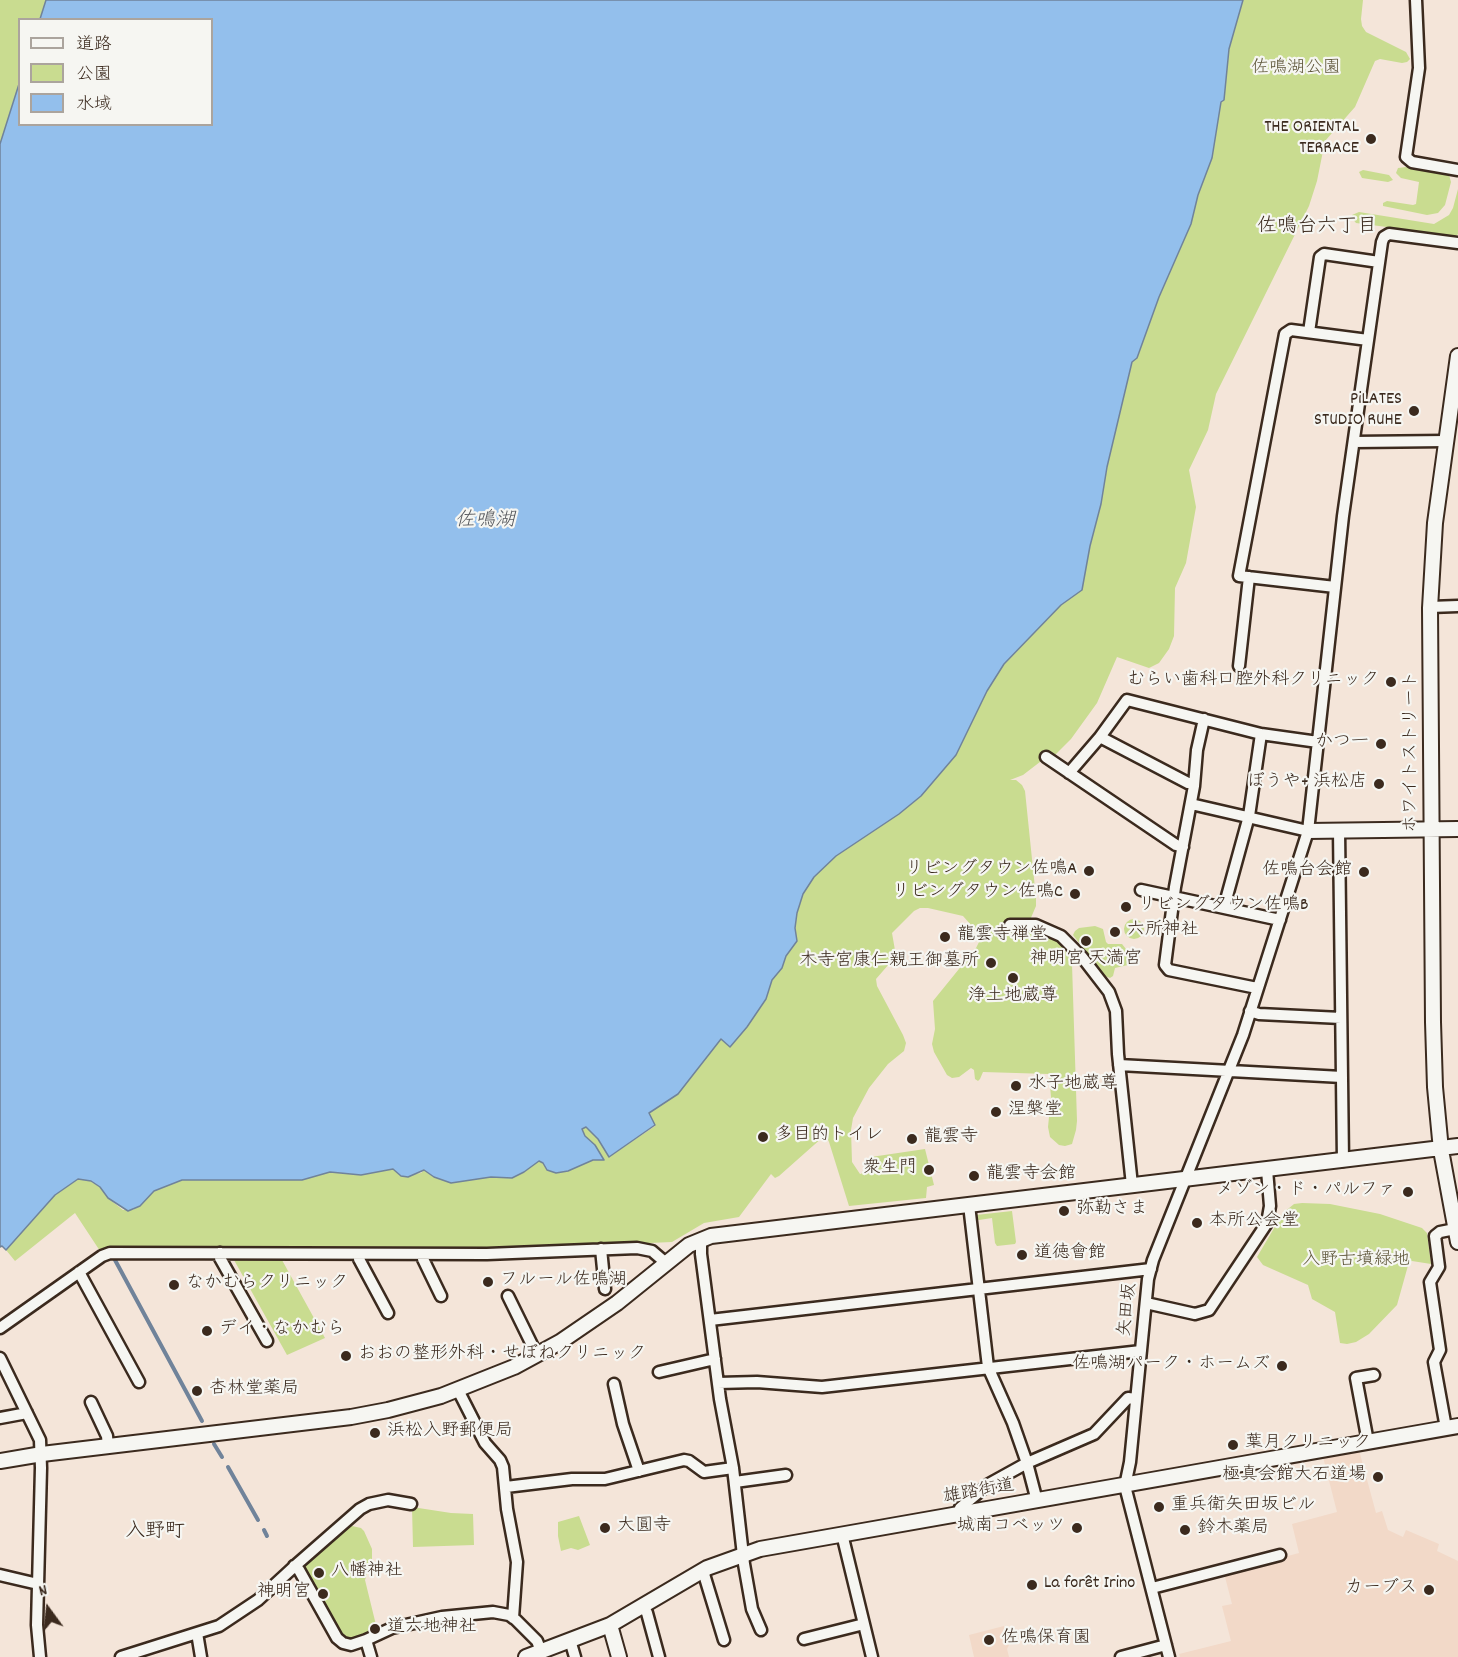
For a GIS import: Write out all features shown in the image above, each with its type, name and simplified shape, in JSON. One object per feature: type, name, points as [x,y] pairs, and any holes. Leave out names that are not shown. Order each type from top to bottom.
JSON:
[{"type":"street","points":[[1416,0],[1419,68],[1406,157],[1412,162],[1458,170]]},
{"type":"street","name":"矢田坂","points":[[1125,1486],[1130,1462],[1150,1269],[1229,1071],[1308,831],[1335,587],[1382,242],[1389,234],[1458,243]]},
{"type":"street","points":[[1309,332],[1320,257],[1324,254],[1379,262]]},
{"type":"street","points":[[1335,587],[1239,576],[1285,334],[1291,330],[1368,340]]},
{"type":"street","name":"ホワイトストリート","points":[[1457,1235],[1441,1150],[1434,1055],[1430,607],[1434,526],[1452,441],[1458,356]]},
{"type":"street","points":[[1354,442],[1452,441]]},
{"type":"street","points":[[1239,666],[1249,577]]},
{"type":"street","points":[[1430,607],[1458,606]]},
{"type":"street","points":[[1069,773],[1100,737],[1127,700],[1262,734],[1318,742]]},
{"type":"street","points":[[1204,719],[1197,750],[1191,804],[1174,897],[1165,965],[1169,970],[1257,988]]},
{"type":"street","points":[[1224,907],[1250,816],[1262,734]]},
{"type":"street","points":[[1100,737],[1188,783],[1194,783]]},
{"type":"street","points":[[1046,757],[1176,845],[1183,847]]},
{"type":"street","points":[[1191,804],[1308,831],[1458,829]]},
{"type":"street","points":[[1339,830],[1343,1161]]},
{"type":"street","points":[[1141,890],[1280,920]]},
{"type":"street","points":[[1010,925],[1036,926],[1061,936],[1082,957],[1109,992],[1116,1011],[1119,1065],[1132,1185]]},
{"type":"street","points":[[1250,1011],[1259,1014],[1341,1018]]},
{"type":"street","points":[[1119,1065],[1342,1077]]},
{"type":"street","points":[[0,1461],[40,1454],[359,1416],[405,1406],[458,1390],[502,1372],[537,1354],[603,1313],[689,1245],[701,1239],[730,1233],[1441,1150],[1458,1146]]},
{"type":"street","points":[[1146,1303],[1196,1314],[1209,1310],[1267,1223],[1270,1206],[1267,1170]]},
{"type":"street","points":[[969,1205],[988,1367],[1013,1423],[1037,1501]]},
{"type":"street","points":[[1452,1427],[1434,1362],[1440,1350],[1430,1282],[1439,1267],[1435,1236],[1440,1232],[1457,1235]]},
{"type":"street","points":[[701,1239],[718,1383],[733,1468],[743,1554],[752,1609],[761,1630]]},
{"type":"street","points":[[0,1328],[102,1256],[110,1253],[487,1254],[645,1248],[666,1263]]},
{"type":"street","points":[[602,1249],[605,1289]]},
{"type":"street","points":[[220,1253],[220,1258],[267,1341]]},
{"type":"street","points":[[359,1254],[359,1259],[388,1313]]},
{"type":"street","points":[[424,1254],[423,1259],[441,1296]]},
{"type":"street","points":[[710,1320],[1150,1269]]},
{"type":"street","points":[[79,1272],[139,1382]]},
{"type":"street","points":[[508,1296],[537,1354]]},
{"type":"street","points":[[718,1383],[771,1382],[815,1388],[1141,1350]]},
{"type":"street","points":[[0,1358],[40,1440],[37,1625],[40,1657]]},
{"type":"street","points":[[658,1372],[715,1359]]},
{"type":"street","points":[[1368,1442],[1356,1378],[1374,1375]]},
{"type":"street","points":[[614,1384],[623,1424],[639,1471]]},
{"type":"street","points":[[458,1390],[485,1443],[503,1467],[507,1509],[517,1562],[513,1618]]},
{"type":"street","points":[[961,1515],[960,1508],[976,1494],[1027,1463],[1094,1434],[1128,1398],[1136,1399]]},
{"type":"street","points":[[91,1401],[107,1436],[108,1446]]},
{"type":"street","points":[[0,1418],[27,1413]]},
{"type":"street","name":"雄踏街道","points":[[526,1657],[610,1625],[703,1570],[743,1554],[776,1545],[961,1515],[1452,1427]]},
{"type":"street","points":[[506,1487],[572,1479],[605,1479],[684,1460],[704,1472],[733,1468]]},
{"type":"street","points":[[735,1482],[786,1475]]},
{"type":"street","points":[[1125,1486],[1169,1657]]},
{"type":"street","points":[[121,1657],[141,1654],[219,1626],[258,1600],[294,1566],[360,1509],[369,1504],[388,1500],[411,1504]]},
{"type":"street","points":[[842,1534],[872,1657]]},
{"type":"street","points":[[1152,1588],[1280,1555]]},
{"type":"street","points":[[294,1566],[299,1570],[337,1638],[343,1643],[351,1645],[392,1628],[442,1617],[492,1612],[513,1618],[537,1641],[541,1651]]},
{"type":"street","points":[[703,1570],[724,1640]]},
{"type":"street","points":[[0,1575],[38,1584]]},
{"type":"street","points":[[643,1606],[659,1657]]},
{"type":"street","points":[[804,1639],[864,1624]]},
{"type":"street","points":[[610,1625],[619,1657]]},
{"type":"street","points":[[196,1633],[201,1657]]},
{"type":"street","points":[[366,1640],[371,1657]]},
{"type":"street","points":[[570,1640],[576,1657]]},
{"type":"street","points":[[1121,1657],[1166,1645]]},
{"type":"shaded area","points":[[1359,1450],[1376,1513],[1382,1511],[1388,1530],[1403,1537],[1406,1530],[1439,1544],[1437,1551],[1458,1561],[1458,1657],[1180,1657],[1179,1654],[1231,1641],[1222,1606],[1232,1604],[1224,1573],[1299,1553],[1292,1524],[1337,1512],[1323,1457]]},
{"type":"shaded area","name":"佐鳴保育園","points":[[1004,1626],[1009,1645],[1007,1649],[1009,1657],[974,1657],[969,1635]]},
{"type":"green space","points":[[0,0],[46,0],[40,18],[18,18],[18,87],[0,144]]},
{"type":"green space","name":"佐鳴湖公園","points":[[1243,0],[1363,0],[1361,19],[1366,32],[1406,52],[1410,59],[1402,63],[1380,59],[1375,61],[1355,107],[1325,141],[1309,206],[1216,394],[1208,430],[1189,470],[1196,507],[1186,563],[1175,588],[1174,636],[1169,649],[1159,663],[1149,668],[1117,657],[1097,703],[1071,739],[1052,758],[1049,755],[1023,775],[1010,780],[1016,780],[1025,791],[1036,898],[1030,928],[1057,941],[1070,956],[1072,964],[1077,1121],[1072,1144],[1059,1145],[1050,1137],[1048,1127],[1051,1097],[1049,1074],[983,1072],[978,1081],[971,1068],[959,1077],[952,1078],[947,1075],[932,1044],[935,1029],[933,1001],[976,948],[979,934],[963,916],[920,908],[892,933],[896,956],[876,979],[877,986],[903,1035],[906,1043],[904,1051],[888,1064],[869,1088],[853,1118],[851,1130],[852,1162],[860,1174],[863,1173],[871,1157],[925,1149],[934,1185],[927,1187],[926,1198],[849,1206],[829,1142],[823,1137],[779,1176],[775,1178],[771,1174],[739,1217],[704,1223],[672,1242],[487,1250],[292,1247],[290,1249],[109,1249],[100,1251],[75,1213],[15,1261],[6,1250],[55,1195],[78,1179],[90,1181],[100,1187],[108,1198],[123,1210],[133,1210],[154,1191],[182,1180],[302,1180],[330,1172],[361,1175],[393,1169],[401,1176],[421,1173],[424,1170],[434,1177],[512,1178],[539,1161],[581,1165],[593,1160],[595,1145],[585,1136],[582,1129],[586,1126],[598,1139],[609,1157],[655,1126],[649,1113],[678,1094],[721,1039],[730,1047],[766,999],[772,980],[782,968],[786,956],[797,941],[795,928],[797,913],[803,894],[814,877],[836,856],[899,814],[921,796],[956,755],[987,691],[1004,664],[1061,605],[1082,590],[1107,467],[1132,362],[1137,358],[1159,297],[1191,224],[1221,102],[1224,100],[1229,49]]},
{"type":"green space","points":[[1406,167],[1449,175],[1451,182],[1445,205],[1438,213],[1427,215],[1383,206],[1383,203],[1387,201],[1416,204],[1419,182],[1401,178],[1396,173],[1398,168]]},
{"type":"green space","points":[[1363,170],[1389,175],[1393,180],[1388,182],[1362,178],[1359,172]]},
{"type":"green space","points":[[1458,189],[1458,234],[1456,236],[1356,223],[1352,218],[1352,215],[1359,212],[1434,224],[1449,215]]},
{"type":"green space","points":[[1134,919],[1141,922],[1144,929],[1141,936],[1134,939],[1127,936],[1124,929],[1127,922]]},
{"type":"green space","points":[[1095,926],[1103,929],[1108,944],[1122,944],[1133,958],[1132,964],[1115,968],[1110,978],[1105,976],[1073,935],[1079,928]]},
{"type":"green space","name":"入野古墳緑地","points":[[1294,1204],[1330,1204],[1380,1214],[1422,1228],[1427,1233],[1431,1264],[1409,1262],[1397,1305],[1369,1334],[1356,1342],[1340,1343],[1335,1312],[1312,1299],[1308,1285],[1263,1265],[1257,1257],[1283,1213]]},
{"type":"green space","points":[[1012,1211],[1016,1242],[997,1246],[992,1218],[979,1220],[976,1219],[976,1215]]},
{"type":"green space","points":[[234,1260],[282,1260],[325,1338],[287,1355]]},
{"type":"green space","points":[[412,1507],[473,1514],[474,1545],[413,1547]]},
{"type":"green space","points":[[579,1516],[590,1545],[578,1550],[571,1548],[561,1551],[558,1522]]},
{"type":"green space","points":[[352,1526],[364,1531],[372,1549],[372,1561],[365,1580],[376,1625],[373,1630],[351,1642],[340,1636],[303,1567],[303,1563],[346,1527]]},
{"type":"water","name":"佐鳴湖","points":[[46,0],[1243,0],[1229,49],[1224,100],[1221,102],[1212,158],[1198,195],[1191,224],[1159,297],[1137,358],[1132,362],[1107,467],[1082,590],[1061,605],[1004,664],[987,691],[956,755],[921,796],[899,814],[836,856],[814,877],[803,894],[797,913],[795,928],[797,941],[786,956],[782,968],[772,980],[766,999],[730,1047],[721,1039],[678,1094],[649,1113],[655,1125],[609,1157],[598,1139],[586,1127],[582,1129],[604,1160],[593,1160],[568,1171],[556,1173],[547,1170],[539,1161],[512,1178],[491,1177],[451,1183],[434,1177],[424,1170],[408,1177],[401,1176],[393,1169],[361,1175],[330,1172],[302,1180],[182,1180],[154,1191],[140,1206],[128,1211],[108,1198],[100,1187],[91,1181],[78,1179],[55,1195],[6,1250],[0,1247],[0,144],[18,87],[18,126],[213,126],[213,18],[40,18]]},
{"type":"waterway","points":[[115,1260],[202,1421]]},
{"type":"waterway","points":[[214,1444],[222,1457]]},
{"type":"waterway","points":[[228,1467],[258,1520]]},
{"type":"waterway","points":[[264,1530],[267,1536]]},
{"type":"place","name":"THE ORIENTAL TERRACE","points":[[1371,139]]},
{"type":"place","name":"PiLATES STUDIO RUHE","points":[[1414,411]]},
{"type":"place","name":"むらい歯科口腔外科クリニック","points":[[1391,682]]},
{"type":"place","name":"かつ一","points":[[1381,744]]},
{"type":"place","name":"ぼうや+ 浜松店","points":[[1379,784]]},
{"type":"place","name":"リビングタウン佐鳴A","points":[[1089,871]]},
{"type":"place","name":"佐鳴台会館","points":[[1364,872]]},
{"type":"place","name":"リビングタウン佐鳴C","points":[[1075,894]]},
{"type":"place","name":"リビングタウン佐鳴B","points":[[1126,907]]},
{"type":"place","name":"六所神社","points":[[1115,932]]},
{"type":"place","name":"龍雲寺禅堂","points":[[945,937]]},
{"type":"place","name":"神明宮 天満宮","points":[[1086,941]]},
{"type":"place","name":"木寺宮康仁親王御墓所","points":[[991,963]]},
{"type":"place","name":"浄土地蔵尊","points":[[1013,978]]},
{"type":"place","name":"水子地蔵尊","points":[[1016,1086]]},
{"type":"place","name":"涅槃堂","points":[[996,1112]]},
{"type":"place","name":"多目的トイレ","points":[[763,1137]]},
{"type":"place","name":"龍雲寺","points":[[912,1139]]},
{"type":"place","name":"衆生門","points":[[929,1170]]},
{"type":"place","name":"龍雲寺会館","points":[[974,1176]]},
{"type":"place","name":"メゾン・ド・パルファ","points":[[1408,1192]]},
{"type":"place","name":"弥勒さま","points":[[1064,1211]]},
{"type":"place","name":"本所公会堂","points":[[1197,1223]]},
{"type":"place","name":"道徳會館","points":[[1022,1255]]},
{"type":"place","name":"フルール佐鳴湖","points":[[488,1282]]},
{"type":"place","name":"なかむらクリニック","points":[[174,1285]]},
{"type":"place","name":"デイ・なかむら","points":[[207,1331]]},
{"type":"place","name":"おおの整形外科・せぼねクリニック","points":[[346,1356]]},
{"type":"place","name":"佐鳴湖パーク・ホームズ","points":[[1282,1366]]},
{"type":"place","name":"杏林堂薬局","points":[[197,1391]]},
{"type":"place","name":"浜松入野郵便局","points":[[375,1433]]},
{"type":"place","name":"葉月クリニック","points":[[1233,1445]]},
{"type":"place","name":"極真会館大石道場","points":[[1378,1477]]},
{"type":"place","name":"重兵衛矢田坂ビル","points":[[1159,1507]]},
{"type":"place","name":"大圓寺","points":[[605,1528]]},
{"type":"place","name":"城南コベッツ","points":[[1077,1528]]},
{"type":"place","name":"鈴木薬局","points":[[1185,1530]]},
{"type":"place","name":"八幡神社","points":[[319,1573]]},
{"type":"place","name":"La forêt Irino","points":[[1032,1585]]},
{"type":"place","name":"カーブス","points":[[1429,1590]]},
{"type":"place","name":"神明宮","points":[[323,1594]]},
{"type":"place","name":"道六地神社","points":[[375,1629]]},
{"type":"place","name":"佐鳴保育園","points":[[989,1640]]},
{"type":"district","name":"佐鳴台六丁目","points":[[1317,228]]},
{"type":"district","name":"入野町","points":[[155,1533]]}]
